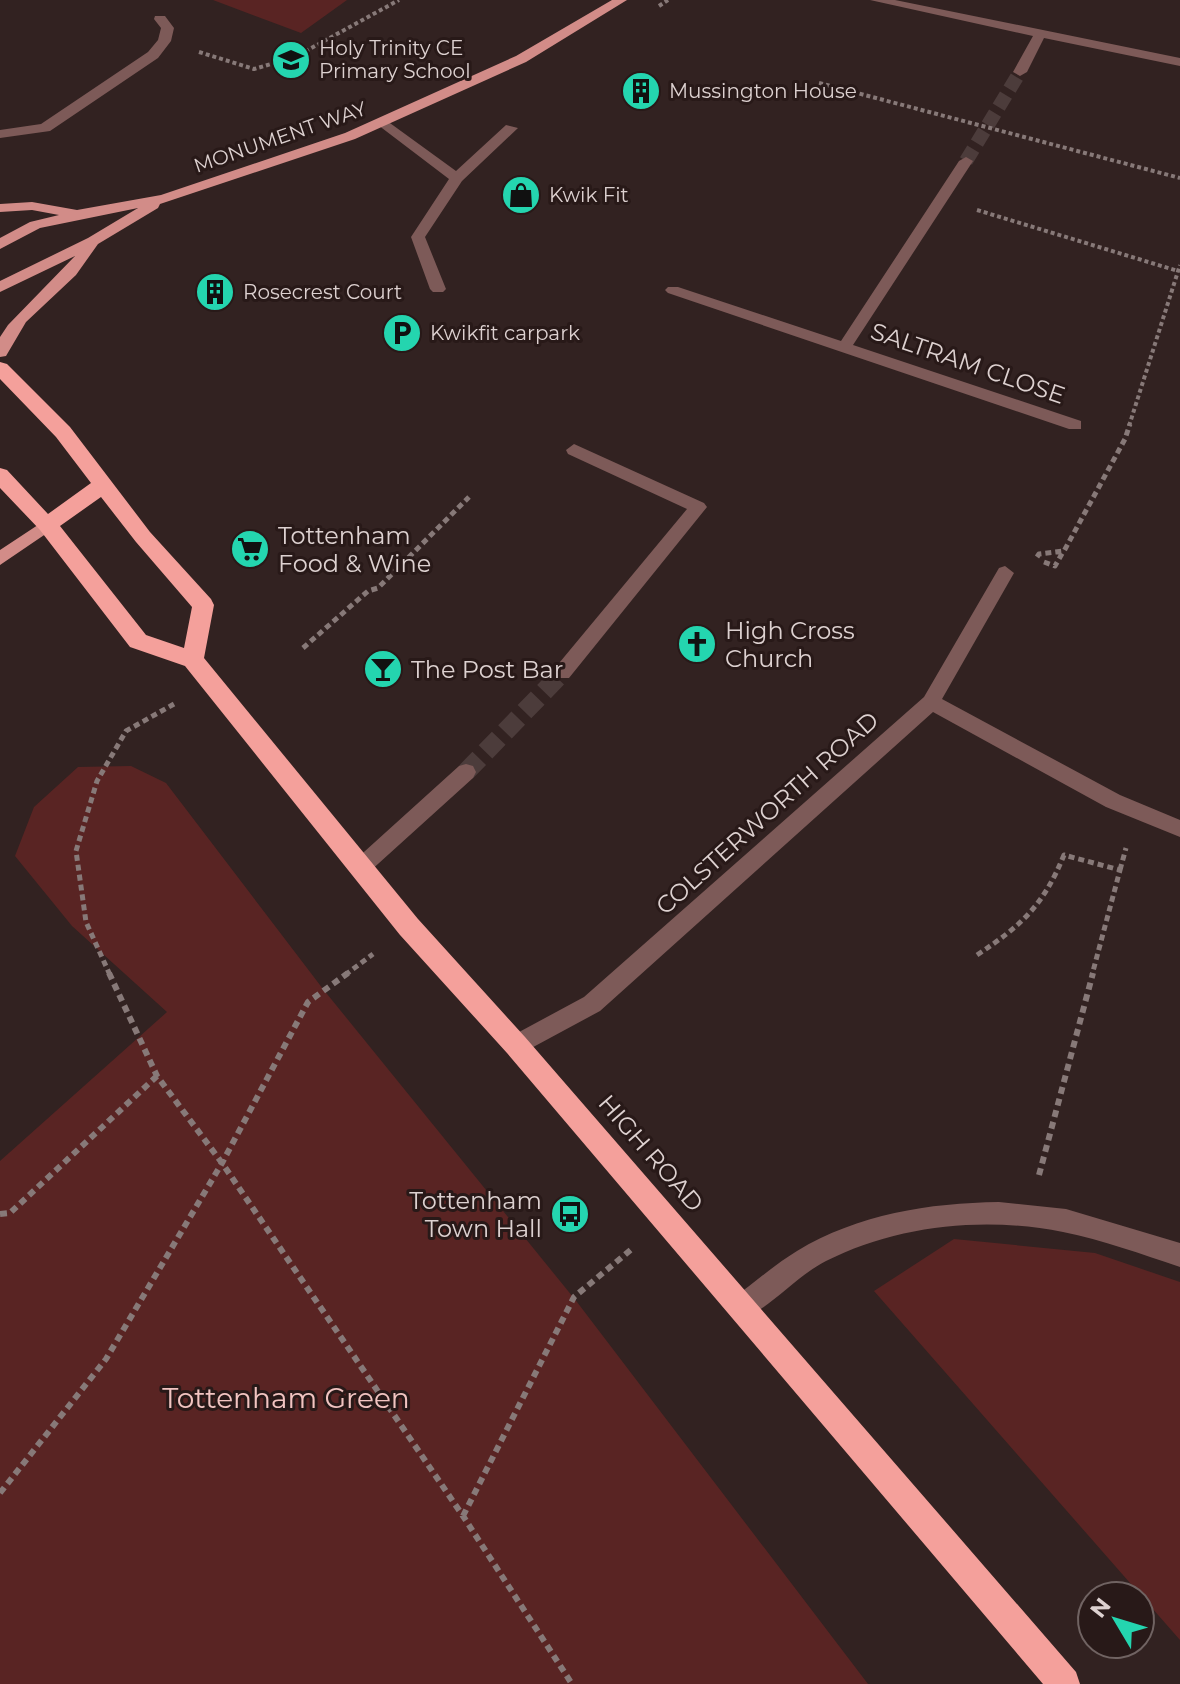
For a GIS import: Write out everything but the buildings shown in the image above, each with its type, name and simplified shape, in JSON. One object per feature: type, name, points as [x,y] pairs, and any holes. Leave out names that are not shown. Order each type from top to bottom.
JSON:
[{"type":"highway","points":[[0,368],[63,432],[203,605],[193,660],[138,641],[47,525],[0,475]]},
{"type":"highway","points":[[47,525],[103,485]]},
{"type":"highway","name":"HIGH ROAD","points":[[193,660],[409,927],[667,1219],[1064,1684]]},
{"type":"main road","name":"MONUMENT WAY","points":[[0,244],[35,225],[164,199],[383,122],[521,59],[621,0]]},
{"type":"main road","name":"MONUMENT WAY","points":[[0,287],[93,241],[164,199]]},
{"type":"main road","points":[[0,208],[32,206],[79,214]]},
{"type":"main road","points":[[0,352],[9,331],[36,300],[67,274],[93,241]]},
{"type":"main road","points":[[0,559],[47,525]]},
{"type":"street","points":[[876,0],[1180,62]]},
{"type":"street","points":[[0,134],[45,128],[153,55],[164,41],[168,28],[160,19]]},
{"type":"street","points":[[1020,72],[1040,34]]},
{"type":"street","points":[[383,122],[457,178]]},
{"type":"street","points":[[438,289],[418,237],[457,178],[511,128]]},
{"type":"street","name":"SALTRAM CLOSE","points":[[845,346],[966,161]]},
{"type":"street","name":"SALTRAM CLOSE","points":[[673,290],[1075,425]]},
{"type":"street","points":[[562,673],[698,507],[574,450]]},
{"type":"street","name":"COLSTERWORTH ROAD","points":[[516,1045],[592,1004],[931,702],[1005,573]]},
{"type":"street","points":[[931,702],[1113,801],[1180,829]]},
{"type":"street","points":[[361,867],[466,772]]},
{"type":"street","points":[[741,1308],[812,1255],[868,1229],[925,1217],[1028,1215],[1083,1226],[1180,1255]]},
{"type":"path","points":[[164,41],[254,69],[295,57],[399,0]]},
{"type":"path","points":[[819,83],[1180,178]]},
{"type":"path","points":[[942,199],[1179,269],[1125,439],[1064,551],[1055,566],[1036,558],[1039,554],[1064,551]]},
{"type":"path","points":[[303,648],[368,591],[378,588],[469,497]]},
{"type":"path","points":[[1040,570],[1044,562]]},
{"type":"path","points":[[211,682],[126,731],[97,781],[76,851],[86,922],[157,1076],[222,1163],[463,1516],[572,1684]]},
{"type":"path","points":[[977,955],[1030,919],[1044,902],[1064,855],[1120,870],[1028,1215]]},
{"type":"path","points":[[0,1493],[106,1359],[222,1163],[308,1002],[409,927]]},
{"type":"path","points":[[0,1214],[10,1213],[157,1076]]},
{"type":"path","points":[[463,1516],[574,1297],[667,1219]]},
{"type":"green space","points":[[213,0],[347,0],[301,33]]},
{"type":"green space","name":"Tottenham Green","points":[[131,766],[166,783],[323,989],[577,1302],[868,1684],[0,1684],[0,1161],[167,1012],[72,926],[15,856],[34,807],[78,767]]},
{"type":"green space","points":[[954,1239],[1095,1253],[1180,1282],[1180,1640],[1156,1613],[1156,1580],[1127,1580],[874,1291]]},
{"type":"tunnel","points":[[966,161],[1020,72]]},
{"type":"tunnel","points":[[466,772],[562,673]]},
{"type":"place","name":"Holy Trinity CE Primary School","points":[[291,60]]},
{"type":"place","name":"Mussington House","points":[[641,91]]},
{"type":"place","name":"Kwik Fit","points":[[521,195]]},
{"type":"place","name":"Rosecrest Court","points":[[215,292]]},
{"type":"place","name":"Kwikfit carpark","points":[[402,333]]},
{"type":"place","name":"Tottenham Food & Wine","points":[[250,549]]},
{"type":"place","name":"High Cross Church","points":[[697,644]]},
{"type":"place","name":"The Post Bar","points":[[383,669]]},
{"type":"place","name":"Tottenham Town Hall","points":[[570,1214]]}]
